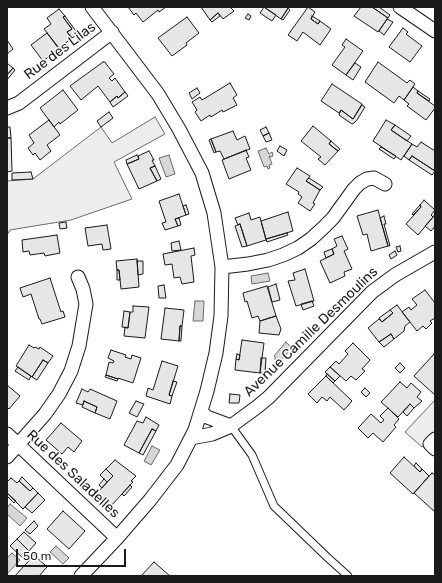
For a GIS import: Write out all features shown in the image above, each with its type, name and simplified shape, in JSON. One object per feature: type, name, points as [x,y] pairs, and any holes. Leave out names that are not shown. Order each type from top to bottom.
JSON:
[{"type":"street","points":[[81,576],[150,500],[177,465],[195,430],[207,392],[216,353],[221,316],[222,267],[214,213],[202,173],[179,129],[158,94],[92,7]]},
{"type":"street","points":[[400,7],[435,31]]},
{"type":"street","name":"Rue des Lilas","points":[[7,108],[19,103],[112,32]]},
{"type":"street","points":[[222,267],[268,260],[284,255],[298,248],[311,240],[322,229],[360,183],[367,179],[374,178],[385,184]]},
{"type":"street","name":"Avenue Camille Desmoulins","points":[[191,438],[212,434],[231,426],[257,407],[269,397],[372,292],[395,275],[435,252]]},
{"type":"street","points":[[7,457],[45,414],[59,394],[71,371],[79,346],[86,304],[83,289],[78,277]]},
{"type":"street","points":[[201,412],[207,417],[231,426]]},
{"type":"street","name":"Rue des Saladelles","points":[[7,434],[117,538]]},
{"type":"street","points":[[435,439],[430,444],[435,449]]},
{"type":"lane","points":[[231,426],[252,455],[274,506],[348,576]]},
{"type":"shaded area","points":[[155,117],[165,134],[114,162],[132,199],[71,220],[10,230],[7,235],[7,181],[33,179],[101,127],[112,143]]},
{"type":"shaded area","points":[[266,148],[269,154],[272,152],[273,154],[272,157],[269,156],[272,164],[269,165],[270,168],[268,169],[267,166],[264,167],[258,151]]},
{"type":"shaded area","points":[[169,155],[175,174],[166,177],[159,158]]},
{"type":"shaded area","points":[[268,273],[270,281],[252,284],[251,276]]},
{"type":"shaded area","points":[[195,301],[204,301],[203,321],[193,321]]},
{"type":"shaded area","points":[[286,342],[292,348],[280,361],[276,361],[274,356]]},
{"type":"shaded area","points":[[435,400],[435,432],[422,447],[405,432]]},
{"type":"shaded area","points":[[152,446],[160,450],[151,465],[144,461]]},
{"type":"shaded area","points":[[10,504],[27,518],[20,526],[7,514],[7,508]]},
{"type":"shaded area","points":[[56,546],[69,558],[63,564],[50,552]]},
{"type":"shaded area","points":[[12,553],[20,560],[7,574],[7,558]]},
{"type":"building","points":[[128,7],[166,7],[159,12],[158,10],[143,22],[136,13],[134,15]]},
{"type":"building","points":[[201,7],[230,7],[234,11],[223,19],[218,13],[210,20]]},
{"type":"building","points":[[264,7],[276,15],[272,21],[260,13]]},
{"type":"building","points":[[264,7],[289,7],[281,19]]},
{"type":"building","points":[[308,7],[315,12],[311,19],[318,24],[320,21],[331,29],[320,45],[303,32],[297,41],[288,35]]},
{"type":"building","points":[[361,7],[372,7],[388,18],[378,32],[354,16]]},
{"type":"building","points":[[372,7],[379,7],[390,15],[388,18]]},
{"type":"building","points":[[288,8],[290,10],[283,20],[281,19]]},
{"type":"building","points":[[59,9],[65,16],[63,17],[72,29],[67,32],[72,38],[59,48],[44,29],[51,24],[47,18]]},
{"type":"building","points":[[218,13],[220,16],[212,22],[210,20]]},
{"type":"building","points":[[248,14],[251,16],[249,20],[245,18]]},
{"type":"building","points":[[65,16],[78,34],[72,38],[67,32],[72,29],[63,17]]},
{"type":"building","points":[[312,16],[320,21],[318,24],[311,19]]},
{"type":"building","points":[[187,17],[199,33],[186,43],[187,45],[172,56],[158,38]]},
{"type":"building","points":[[387,19],[393,22],[384,35],[379,31]]},
{"type":"building","points":[[403,28],[408,32],[406,34],[422,46],[410,62],[389,47]]},
{"type":"building","points":[[47,33],[59,49],[43,61],[31,45]]},
{"type":"building","points":[[346,39],[363,51],[346,75],[332,65],[345,47],[342,45]]},
{"type":"building","points":[[7,40],[13,49],[7,54]]},
{"type":"building","points":[[105,62],[114,74],[109,78],[112,81],[115,78],[125,92],[110,102],[98,86],[81,100],[70,86]]},
{"type":"building","points":[[378,62],[407,83],[410,80],[415,84],[404,100],[399,96],[394,103],[365,82]]},
{"type":"building","points":[[7,63],[13,68],[7,75]]},
{"type":"building","points":[[355,63],[361,67],[353,80],[346,75]]},
{"type":"building","points":[[13,68],[15,70],[7,80],[7,75]]},
{"type":"building","points":[[230,83],[237,95],[233,98],[237,105],[223,112],[222,110],[211,117],[210,115],[201,121],[195,112],[197,110],[192,102],[200,97],[202,100]]},
{"type":"building","points":[[332,84],[362,104],[353,119],[341,110],[339,113],[321,101]]},
{"type":"building","points":[[413,87],[418,91],[417,93],[435,106],[426,120],[407,106],[409,104],[404,100]]},
{"type":"building","points":[[197,88],[200,93],[192,99],[189,93]]},
{"type":"building","points":[[63,90],[78,110],[54,127],[40,108]]},
{"type":"building","points":[[418,91],[430,99],[429,101],[417,93]]},
{"type":"building","points":[[125,92],[128,96],[113,107],[110,102]]},
{"type":"building","points":[[362,105],[365,107],[357,120],[352,124],[339,115],[341,110],[353,119]]},
{"type":"building","points":[[109,112],[113,118],[101,127],[97,121]]},
{"type":"building","points":[[49,120],[60,135],[47,145],[51,151],[40,160],[35,153],[33,155],[28,148],[34,143],[29,135]]},
{"type":"building","points":[[386,120],[395,125],[391,130],[412,144],[401,160],[373,141]]},
{"type":"building","points":[[395,125],[411,136],[407,141],[391,130]]},
{"type":"building","points":[[313,126],[331,141],[329,144],[338,151],[325,165],[318,159],[321,157],[301,141]]},
{"type":"building","points":[[7,127],[10,127],[11,138],[7,138]]},
{"type":"building","points":[[266,127],[269,133],[263,136],[260,130]]},
{"type":"building","points":[[233,131],[237,140],[245,136],[250,149],[224,159],[220,151],[216,152],[211,139]]},
{"type":"building","points":[[269,133],[272,140],[266,142],[263,136]]},
{"type":"building","points":[[7,138],[11,138],[12,171],[7,172]]},
{"type":"building","points":[[211,139],[216,152],[214,153],[209,140]]},
{"type":"building","points":[[331,141],[340,149],[338,151],[329,144]]},
{"type":"building","points":[[421,142],[435,151],[435,171],[412,156],[409,160],[404,156],[412,144],[417,147]]},
{"type":"building","points":[[280,146],[287,150],[284,156],[277,151]]},
{"type":"building","points":[[381,147],[396,156],[394,159],[379,149]]},
{"type":"building","points":[[246,150],[249,157],[246,158],[251,170],[229,179],[222,160]]},
{"type":"building","points":[[149,151],[154,160],[152,160],[155,166],[150,168],[157,181],[139,189],[127,164],[139,159],[138,156]]},
{"type":"building","points":[[137,155],[139,159],[127,164],[126,160]]},
{"type":"building","points":[[412,156],[435,171],[432,175],[409,160]]},
{"type":"building","points":[[155,166],[161,179],[157,181],[150,168]]},
{"type":"building","points":[[297,168],[310,176],[306,181],[320,190],[313,203],[315,204],[310,211],[298,203],[302,197],[298,194],[299,192],[286,184]]},
{"type":"building","points":[[31,172],[33,179],[12,180],[12,173]]},
{"type":"building","points":[[309,178],[323,187],[320,190],[306,181]]},
{"type":"building","points":[[179,194],[186,215],[175,219],[178,226],[165,230],[162,223],[166,222],[159,201]]},
{"type":"building","points":[[424,200],[435,210],[431,215],[433,217],[418,235],[406,224],[421,207],[420,205]]},
{"type":"building","points":[[186,205],[189,214],[186,215],[183,206]]},
{"type":"building","points":[[420,205],[421,207],[413,215],[412,214]]},
{"type":"building","points":[[378,210],[388,246],[371,251],[367,234],[363,235],[357,216]]},
{"type":"building","points":[[288,212],[293,231],[266,239],[261,221]]},
{"type":"building","points":[[249,213],[251,220],[260,217],[266,240],[247,246],[240,224],[238,225],[235,218]]},
{"type":"building","points":[[435,214],[435,226],[431,231],[425,226]]},
{"type":"building","points":[[384,216],[386,224],[384,224],[390,246],[388,246],[380,218]]},
{"type":"building","points":[[179,218],[181,225],[178,226],[175,219]]},
{"type":"building","points":[[66,222],[67,228],[60,229],[59,223]]},
{"type":"building","points":[[240,224],[247,246],[242,247],[235,226]]},
{"type":"building","points":[[107,225],[111,249],[103,250],[102,244],[88,246],[85,228]]},
{"type":"building","points":[[287,233],[288,235],[267,242],[266,239]]},
{"type":"building","points":[[57,235],[60,253],[45,256],[44,253],[30,255],[29,251],[23,252],[22,240]]},
{"type":"building","points":[[342,236],[348,249],[344,251],[352,269],[344,272],[345,276],[330,283],[320,261],[334,254],[332,249],[337,246],[334,239]]},
{"type":"building","points":[[179,241],[181,250],[172,251],[171,243]]},
{"type":"building","points":[[400,246],[401,251],[398,252],[396,247]]},
{"type":"building","points":[[194,248],[195,255],[191,256],[194,282],[182,284],[180,277],[174,278],[172,264],[165,265],[163,254]]},
{"type":"building","points":[[332,249],[334,254],[326,258],[324,252]]},
{"type":"building","points":[[395,251],[397,255],[391,259],[389,255]]},
{"type":"building","points":[[137,259],[139,287],[121,289],[119,270],[117,270],[116,261]]},
{"type":"building","points":[[137,261],[143,261],[143,274],[138,275]]},
{"type":"building","points":[[305,269],[314,301],[296,306],[288,281],[295,280],[293,273]]},
{"type":"building","points":[[117,270],[119,270],[120,280],[117,280]]},
{"type":"building","points":[[50,278],[61,312],[63,311],[65,317],[42,324],[31,294],[23,297],[20,288]]},
{"type":"building","points":[[276,284],[280,300],[272,302],[268,287]]},
{"type":"building","points":[[164,285],[166,298],[159,298],[158,286]]},
{"type":"building","points":[[267,286],[276,316],[260,321],[258,316],[252,318],[243,293]]},
{"type":"building","points":[[425,290],[435,303],[435,318],[430,321],[432,323],[426,329],[423,326],[417,331],[402,312],[409,307],[411,310],[417,305],[412,299]]},
{"type":"building","points":[[312,301],[314,306],[303,310],[301,304]]},
{"type":"building","points":[[397,305],[410,322],[405,326],[404,331],[394,339],[391,334],[379,342],[368,328],[379,319],[382,322],[393,313],[390,310]]},
{"type":"building","points":[[133,306],[149,307],[145,338],[124,336],[125,327],[128,328],[130,312],[133,312]]},
{"type":"building","points":[[165,308],[184,310],[182,326],[180,326],[179,341],[161,339]]},
{"type":"building","points":[[390,310],[393,313],[382,322],[379,318]]},
{"type":"building","points":[[124,311],[130,312],[128,328],[122,327]]},
{"type":"building","points":[[276,316],[281,329],[279,335],[259,333],[260,321]]},
{"type":"building","points":[[180,326],[182,326],[181,341],[179,341]]},
{"type":"building","points":[[391,334],[394,339],[384,347],[379,342]]},
{"type":"building","points":[[242,340],[264,343],[260,373],[235,370],[236,359],[239,360]]},
{"type":"building","points":[[353,343],[370,360],[362,369],[365,371],[356,380],[351,376],[346,381],[330,367],[336,361],[339,364],[348,354],[345,351]]},
{"type":"building","points":[[29,345],[39,349],[40,347],[53,356],[48,363],[43,360],[32,377],[16,366]]},
{"type":"building","points":[[111,350],[126,355],[125,357],[131,359],[132,355],[141,358],[133,383],[106,375],[109,362],[113,363],[114,361],[108,358]]},
{"type":"building","points":[[237,354],[240,355],[239,360],[236,359]]},
{"type":"building","points":[[434,354],[435,355],[435,395],[414,376]]},
{"type":"building","points":[[261,358],[266,358],[265,373],[260,373]]},
{"type":"building","points":[[43,360],[48,363],[37,380],[32,377]]},
{"type":"building","points":[[162,361],[178,366],[169,395],[172,396],[170,404],[146,396],[148,388],[153,390]]},
{"type":"building","points":[[400,363],[405,368],[400,373],[395,368]]},
{"type":"building","points":[[18,367],[31,376],[29,380],[15,371]]},
{"type":"building","points":[[330,367],[340,376],[335,381],[325,372]]},
{"type":"building","points":[[327,374],[335,381],[333,383],[326,376]]},
{"type":"building","points":[[106,375],[118,379],[117,381],[105,377]]},
{"type":"building","points":[[326,376],[352,401],[344,410],[330,397],[327,401],[322,397],[317,403],[308,394]]},
{"type":"building","points":[[173,381],[177,382],[172,396],[169,395]]},
{"type":"building","points":[[400,382],[407,388],[411,383],[421,392],[417,397],[422,401],[414,408],[410,404],[398,417],[381,402]]},
{"type":"building","points":[[7,385],[20,396],[9,409],[7,407]]},
{"type":"building","points":[[365,388],[370,393],[366,397],[361,392]]},
{"type":"building","points":[[82,389],[88,392],[90,389],[117,401],[110,419],[95,413],[97,407],[84,401],[83,405],[76,403]]},
{"type":"building","points":[[230,394],[240,395],[239,403],[229,403]]},
{"type":"building","points":[[84,401],[97,407],[95,413],[82,407]]},
{"type":"building","points":[[136,401],[144,404],[137,417],[129,413]]},
{"type":"building","points":[[410,404],[414,408],[407,416],[403,412]]},
{"type":"building","points":[[388,408],[399,419],[394,425],[396,427],[383,442],[373,433],[368,438],[358,428],[371,414],[381,423],[384,420],[380,416]]},
{"type":"building","points":[[146,417],[159,425],[156,431],[152,429],[139,453],[124,445],[137,421],[143,423]]},
{"type":"building","points":[[61,423],[82,441],[74,452],[68,447],[62,454],[46,440]]},
{"type":"building","points":[[152,429],[156,431],[143,455],[139,453]]},
{"type":"building","points":[[404,457],[420,472],[422,469],[429,476],[413,494],[390,473]]},
{"type":"building","points":[[115,460],[136,476],[131,481],[133,482],[110,507],[96,494],[113,476],[106,469]]},
{"type":"building","points":[[416,463],[422,469],[420,472],[414,466]]},
{"type":"building","points":[[106,469],[113,476],[107,482],[100,475]]},
{"type":"building","points":[[432,473],[435,475],[435,512],[414,493]]},
{"type":"building","points":[[22,477],[33,488],[30,491],[19,481]]},
{"type":"building","points":[[11,478],[17,483],[19,481],[30,491],[33,488],[38,493],[23,509],[7,493],[7,482]]},
{"type":"building","points":[[104,479],[107,482],[102,488],[99,485]]},
{"type":"building","points":[[130,485],[132,487],[124,496],[122,494]]},
{"type":"building","points":[[7,493],[16,501],[14,503],[7,496]]},
{"type":"building","points":[[38,493],[45,500],[32,513],[25,507]]},
{"type":"building","points":[[63,511],[85,531],[69,549],[47,529]]},
{"type":"building","points":[[34,521],[38,526],[30,534],[25,530]]},
{"type":"building","points":[[24,532],[36,543],[29,551],[17,539]]},
{"type":"building","points":[[17,539],[30,552],[24,559],[10,546]]},
{"type":"building","points":[[34,555],[47,567],[39,576],[15,576]]},
{"type":"building","points":[[154,562],[170,576],[141,576]]}]
